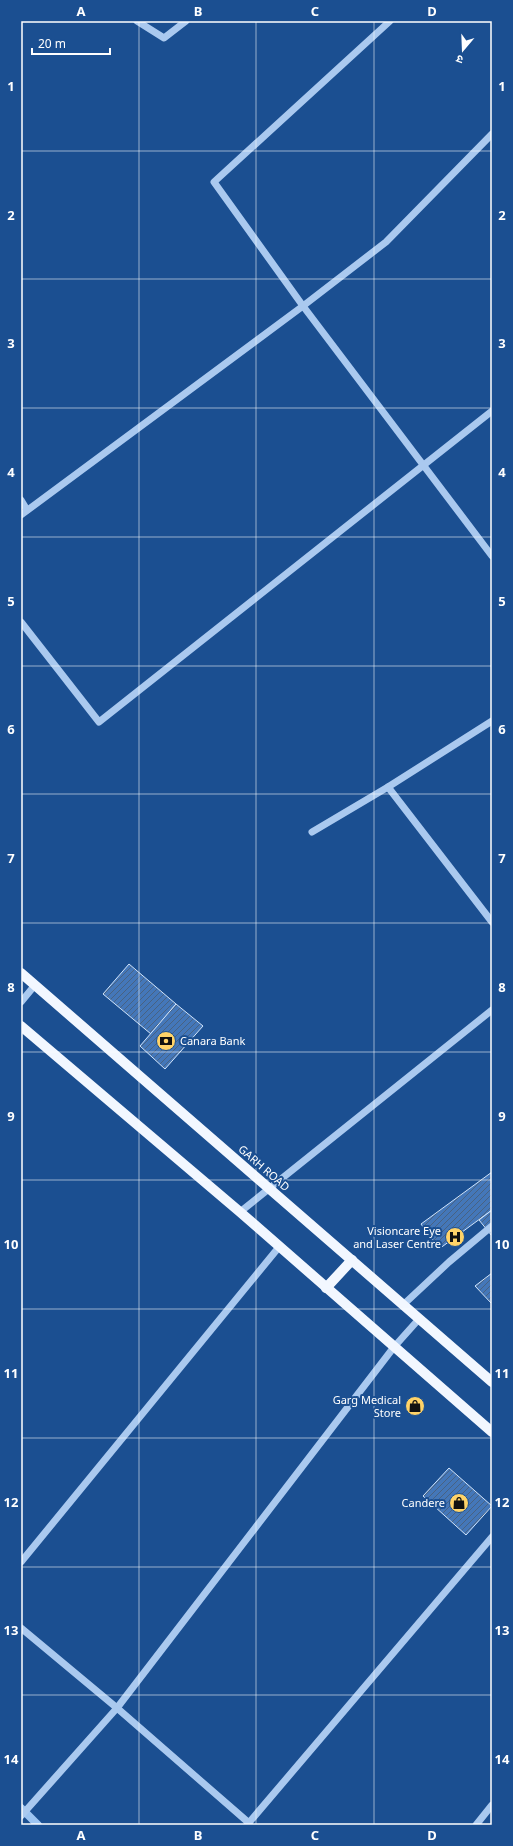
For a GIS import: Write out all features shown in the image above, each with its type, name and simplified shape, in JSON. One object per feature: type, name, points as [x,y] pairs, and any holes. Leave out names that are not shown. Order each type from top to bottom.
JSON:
[{"type":"main road","name":"GARH ROAD","points":[[21,973],[492,1382]]},
{"type":"main road","points":[[21,1026],[240,1212],[492,1432]]},
{"type":"main road","points":[[326,1288],[352,1260]]},
{"type":"street","points":[[137,21],[164,38],[186,21]]},
{"type":"street","points":[[390,21],[214,182],[303,306],[492,556]]},
{"type":"street","points":[[21,515],[303,306],[386,242],[492,134]]},
{"type":"street","points":[[21,622],[99,722],[492,411]]},
{"type":"street","points":[[21,500],[27,510]]},
{"type":"street","points":[[312,832],[388,787],[492,721]]},
{"type":"street","points":[[388,787],[492,922]]},
{"type":"street","points":[[21,1002],[35,986]]},
{"type":"street","points":[[240,1212],[492,1010]]},
{"type":"street","points":[[403,1305],[449,1262],[492,1226]]},
{"type":"street","points":[[21,1562],[279,1247]]},
{"type":"street","points":[[21,1816],[117,1708],[394,1347],[419,1319]]},
{"type":"street","points":[[21,1628],[117,1708],[248,1824],[492,1537]]},
{"type":"street","points":[[476,1825],[492,1805]]},
{"type":"building","points":[[129,964],[176,1004],[151,1034],[103,994]]},
{"type":"building","points":[[176,1004],[203,1026],[165,1069],[140,1046]]},
{"type":"building","points":[[492,1172],[492,1210],[439,1249],[421,1224]]},
{"type":"building","points":[[492,1210],[492,1236],[479,1220]]},
{"type":"building","points":[[492,1273],[492,1304],[475,1286]]},
{"type":"building","points":[[449,1468],[492,1506],[466,1535],[423,1496]]},
{"type":"waterway","points":[[21,1808],[38,1825]]},
{"type":"place","name":"Canara Bank","points":[[166,1041]]},
{"type":"place","name":"Visioncare Eye and Laser Centre","points":[[455,1237]]},
{"type":"place","name":"Garg Medical Store","points":[[415,1406]]},
{"type":"place","name":"Candere","points":[[459,1503]]}]
